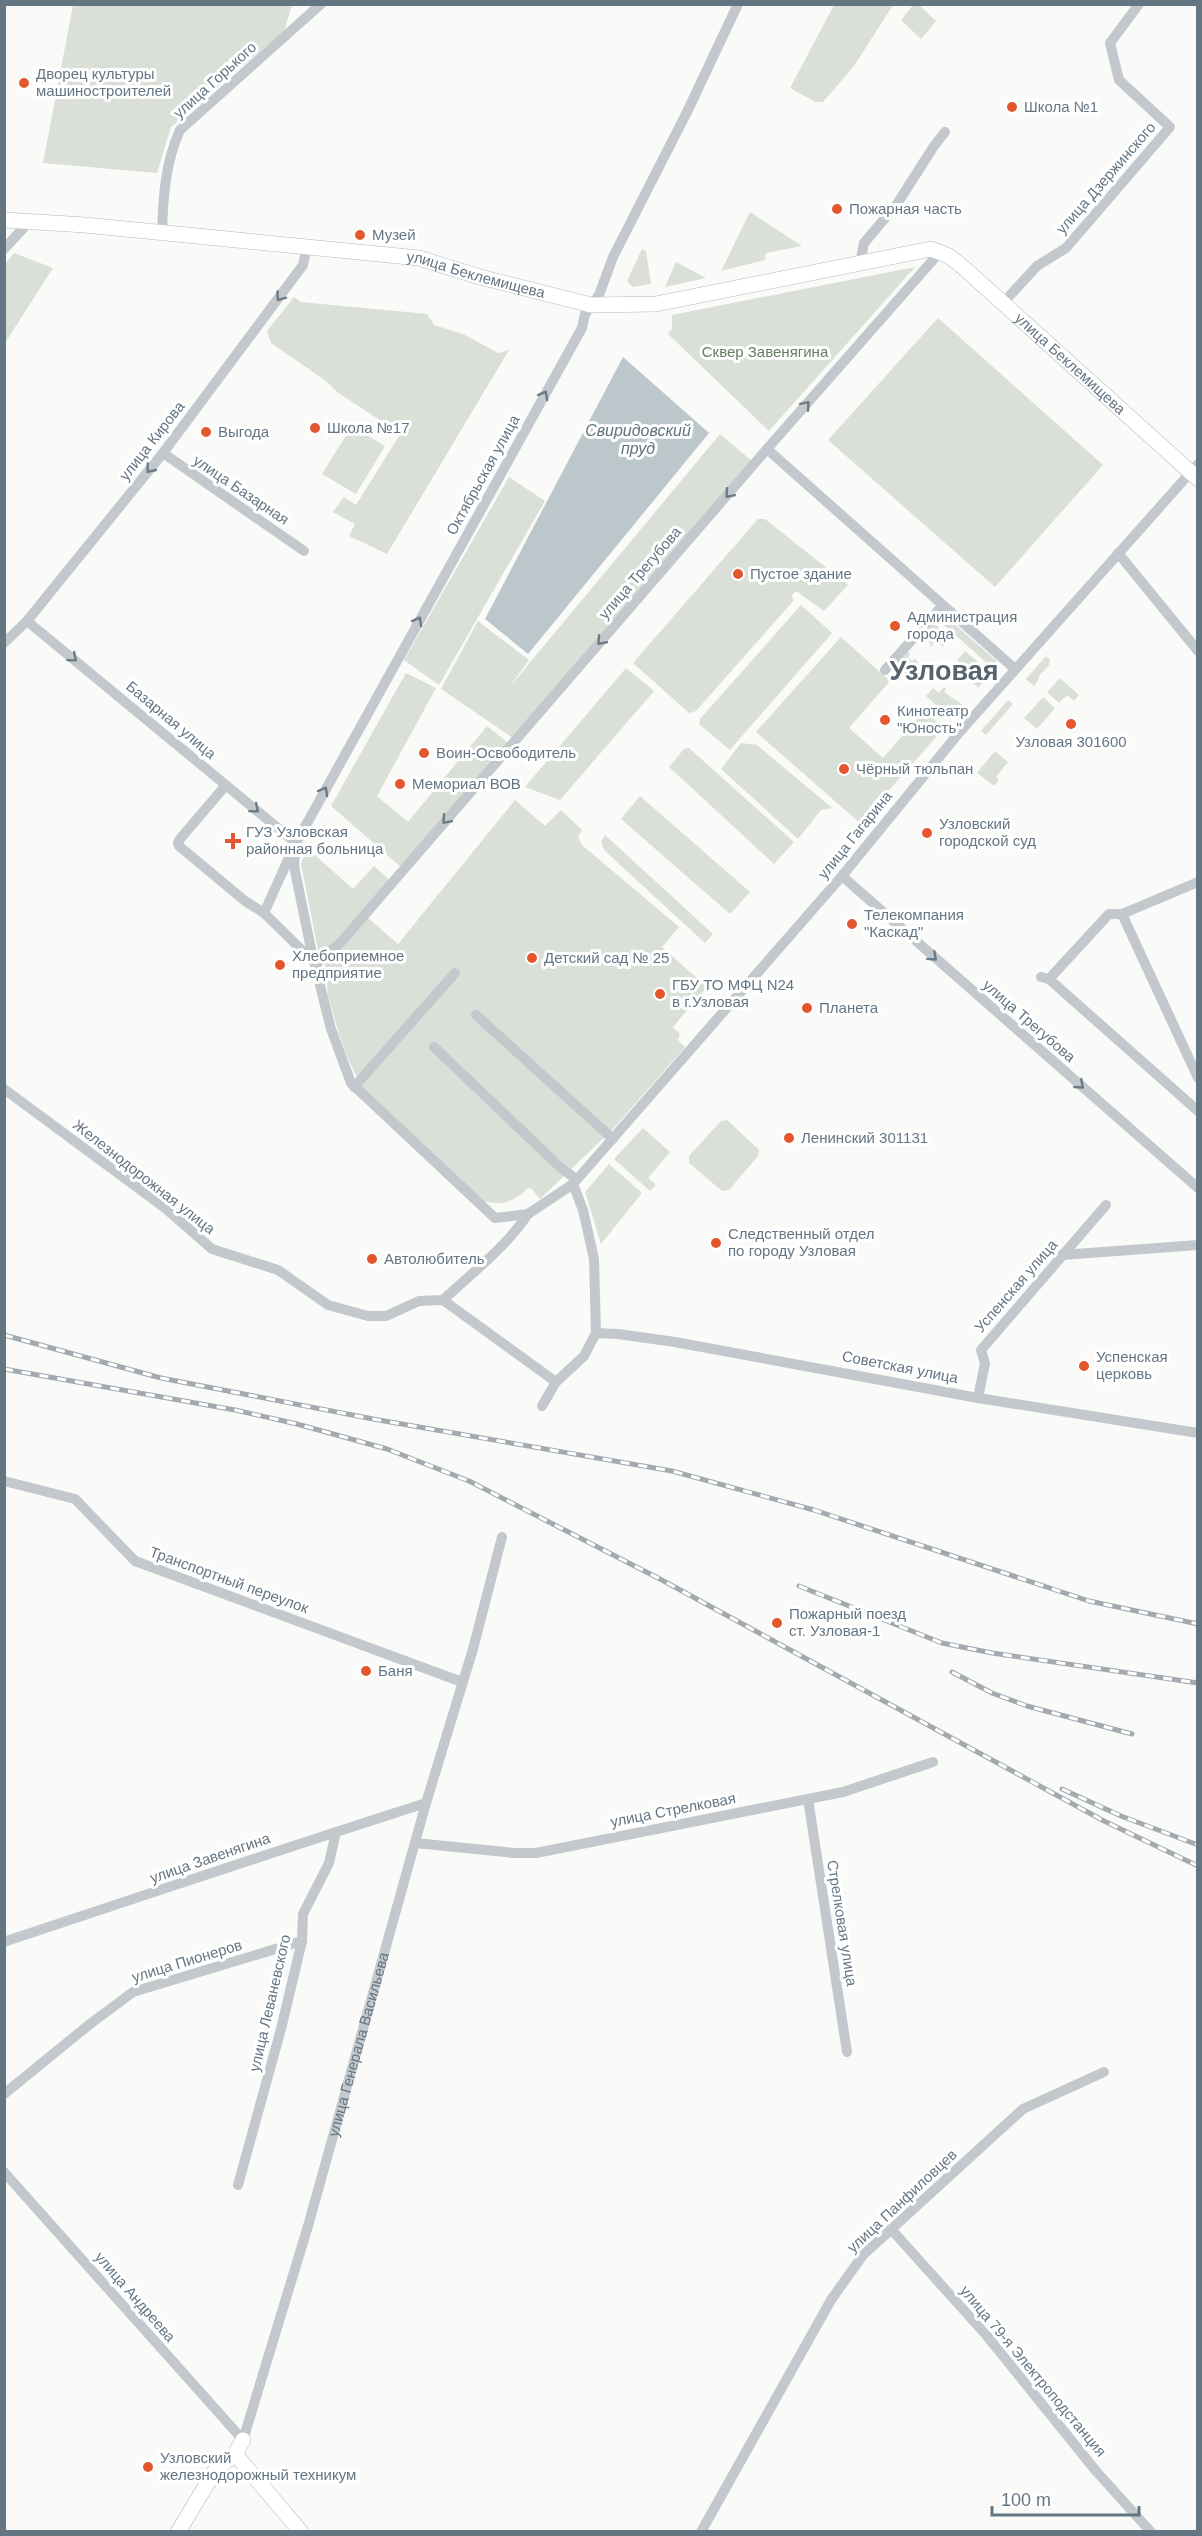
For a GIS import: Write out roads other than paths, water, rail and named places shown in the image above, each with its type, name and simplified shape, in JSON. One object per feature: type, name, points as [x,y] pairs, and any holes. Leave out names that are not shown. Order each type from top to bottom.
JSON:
[{"type":"main road","name":"улица Беклемищева","points":[[4,220],[419,258],[480,277],[591,305],[656,304],[931,249],[957,262],[1195,472]]},
{"type":"main road","points":[[178,2532],[216,2469],[239,2447],[301,2532]]},
{"type":"street","name":"улица Горького","points":[[162,234],[167,169],[180,130],[321,4]]},
{"type":"street","name":"Октябрьская улица","points":[[354,1087],[332,1029],[316,964],[294,866],[296,843],[582,328],[585,314],[599,295],[613,257],[687,112],[738,4]]},
{"type":"street","name":"улица Дзержинского","points":[[1003,303],[1037,266],[1066,248],[1170,127],[1119,80],[1117,74],[1110,43],[1139,4]]},
{"type":"street","points":[[861,264],[864,243],[897,204],[945,132]]},
{"type":"street","points":[[4,249],[29,222]]},
{"type":"street","name":"улица Кирова","points":[[4,644],[27,621],[163,453],[303,265],[307,246]]},
{"type":"street","points":[[940,252],[767,449],[1015,669]]},
{"type":"street","name":"улица Трегубова","points":[[316,964],[342,941],[767,449]]},
{"type":"street","name":"улица Базарная","points":[[163,453],[304,551]]},
{"type":"street","name":"улица Гагарина","points":[[528,1214],[574,1181],[613,1139],[842,876],[922,776],[1015,669],[1118,553],[1195,472]]},
{"type":"street","points":[[1118,553],[1197,651]]},
{"type":"street","points":[[885,670],[943,605]]},
{"type":"street","name":"Базарная улица","points":[[27,621],[296,843]]},
{"type":"street","points":[[226,785],[178,843],[245,902],[264,913],[316,964]]},
{"type":"street","points":[[264,913],[296,843]]},
{"type":"street","name":"улица Трегубова","points":[[842,876],[1197,1188]]},
{"type":"street","points":[[1197,882],[1122,914],[1109,914],[1045,978],[1197,1111]]},
{"type":"street","points":[[1122,914],[1197,1077]]},
{"type":"street","points":[[455,973],[354,1087],[495,1218],[528,1214]]},
{"type":"street","points":[[476,1015],[613,1139]]},
{"type":"street","points":[[434,1047],[574,1181],[583,1210],[594,1259],[596,1333],[584,1356],[556,1382],[542,1406]]},
{"type":"street","name":"Железнодорожная улица","points":[[4,1089],[165,1208],[212,1249],[278,1270],[328,1305],[368,1316],[386,1316],[419,1301],[443,1300]]},
{"type":"street","name":"Успенская улица","points":[[978,1398],[985,1363],[981,1350],[1106,1205]]},
{"type":"street","points":[[528,1214],[519,1228],[443,1300],[556,1382]]},
{"type":"street","points":[[1062,1255],[1197,1245]]},
{"type":"street","name":"Советская улица","points":[[596,1333],[664,1341],[978,1398],[1197,1434]]},
{"type":"street","name":"Транспортный переулок","points":[[4,1481],[75,1499],[135,1561],[462,1682]]},
{"type":"street","name":"улица Генерала Васильева","points":[[239,2447],[311,2215],[502,1537]]},
{"type":"street","name":"улица Стрелковая","points":[[415,1843],[514,1854],[536,1853],[843,1792],[933,1762]]},
{"type":"street","name":"Стрелковая улица","points":[[808,1799],[847,2052]]},
{"type":"street","name":"улица Завенягина","points":[[4,1942],[426,1803]]},
{"type":"street","name":"улица Леваневского","points":[[238,2185],[281,2029],[302,1941],[303,1914],[328,1863],[336,1832]]},
{"type":"street","name":"улица Пионеров","points":[[4,2094],[133,1992],[302,1941]]},
{"type":"street","name":"улица Панфиловцев","points":[[701,2532],[831,2300],[863,2254],[1023,2109],[1104,2072]]},
{"type":"street","name":"улица Андреева","points":[[4,2172],[239,2447]]},
{"type":"street","name":"улица 79-я Электроподстанция","points":[[891,2229],[987,2336],[1096,2471],[1151,2532]]},
{"type":"water","name":"Свиридовский пруд","points":[[623,357],[709,433],[528,654],[485,619]]},
{"type":"railway","points":[[4,1335],[161,1378],[373,1419],[672,1471],[814,1510],[1089,1601],[1198,1624]]},
{"type":"railway","points":[[4,1369],[235,1410],[297,1424],[387,1449],[469,1481],[660,1579],[1104,1821],[1198,1866]]},
{"type":"railway","points":[[799,1586],[942,1643],[992,1653],[1198,1683]]},
{"type":"railway","points":[[952,1672],[992,1693],[1027,1706],[1132,1734]]},
{"type":"railway","points":[[1062,1789],[1121,1816],[1198,1845]]},
{"type":"place","name":"Дворец культуры машиностроителей","points":[[24,83]]},
{"type":"place","name":"Школа №1","points":[[1012,107]]},
{"type":"place","name":"Пожарная часть","points":[[837,209]]},
{"type":"place","name":"Музей","points":[[360,235]]},
{"type":"place","name":"Школа №17","points":[[315,428]]},
{"type":"place","name":"Выгода","points":[[206,432]]},
{"type":"place","name":"Пустое здание","points":[[738,574]]},
{"type":"place","name":"Администрация города","points":[[895,626]]},
{"type":"place","name":"Кинотеатр \"Юность\"","points":[[885,720]]},
{"type":"place","name":"Узловая 301600","points":[[1071,724]]},
{"type":"place","name":"Воин-Освободитель","points":[[424,753]]},
{"type":"place","name":"Чёрный тюльпан","points":[[844,769]]},
{"type":"place","name":"Мемориал ВОВ","points":[[400,784]]},
{"type":"place","name":"Узловский городской суд","points":[[927,833]]},
{"type":"place","name":"ГУЗ Узловская районная больница","points":[[233,841]]},
{"type":"place","name":"Телекомпания \"Каскад\"","points":[[852,924]]},
{"type":"place","name":"Детский сад № 25","points":[[532,958]]},
{"type":"place","name":"Хлебоприемное предприятие","points":[[280,965]]},
{"type":"place","name":"ГБУ ТО МФЦ N24 в г.Узловая","points":[[660,994]]},
{"type":"place","name":"Планета","points":[[807,1008]]},
{"type":"place","name":"Ленинский 301131","points":[[789,1138]]},
{"type":"place","name":"Следственный отдел по городу Узловая","points":[[716,1243]]},
{"type":"place","name":"Автолюбитель","points":[[372,1259]]},
{"type":"place","name":"Успенская церковь","points":[[1084,1366]]},
{"type":"place","name":"Пожарный поезд ст. Узловая-1","points":[[777,1623]]},
{"type":"place","name":"Баня","points":[[366,1671]]},
{"type":"place","name":"Узловский железнодорожный техникум","points":[[148,2467]]},
{"type":"district","name":"Узловая","points":[[944,671]]},
{"type":"park label","name":"Сквер Завенягина","points":[[765,352]]}]
